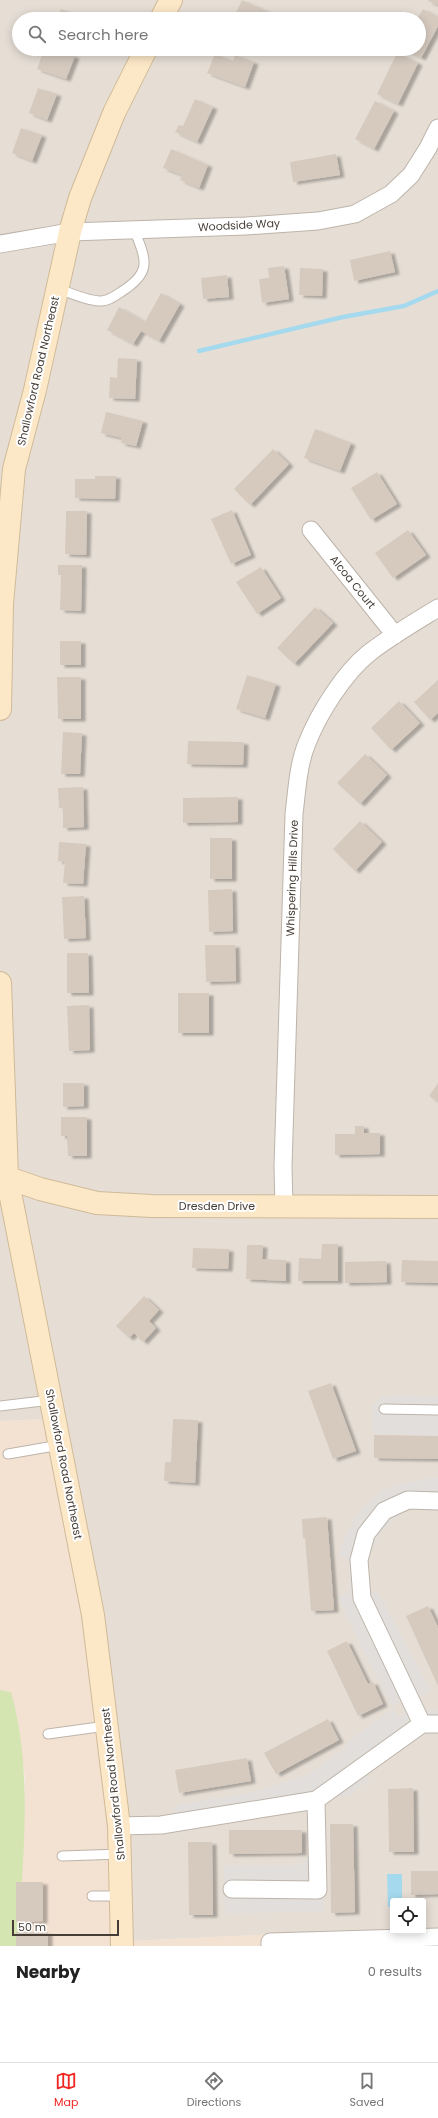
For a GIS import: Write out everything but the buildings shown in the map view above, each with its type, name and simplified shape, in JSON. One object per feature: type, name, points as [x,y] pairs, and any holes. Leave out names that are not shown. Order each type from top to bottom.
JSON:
[{"type":"street","points":[[164,12],[170,0]]},
{"type":"street","name":"Shallowford Road Northeast","points":[[0,709],[7,469],[34,390],[70,232],[80,198],[114,114],[143,56]]},
{"type":"street","name":"Woodside Way","points":[[0,244],[9,244],[70,232],[246,226],[318,221],[355,214],[391,194],[411,174],[428,148],[438,128]]},
{"type":"street","name":"Alcoa Court","points":[[312,530],[395,635]]},
{"type":"street","name":"Whispering Hills Drive","points":[[284,1207],[283,1167],[293,822],[298,778],[307,743],[329,702],[344,680],[368,654],[438,608]]},
{"type":"street","name":"Shallowford Road Northeast","points":[[0,983],[3,1176],[51,1400],[93,1615],[108,1726],[119,1826],[123,1946]]},
{"type":"street","name":"Dresden Drive","points":[[3,1176],[40,1189],[96,1203],[151,1206],[438,1207]]},
{"type":"street","points":[[119,1826],[161,1825],[316,1800],[430,1724],[362,1598],[359,1560],[366,1534],[384,1510],[408,1500],[438,1501]]},
{"type":"street","points":[[232,1889],[318,1890],[316,1800]]},
{"type":"street","points":[[270,1946],[270,1942],[438,1937]]},
{"type":"lane","points":[[57,288],[99,301],[110,299],[136,282],[144,271],[144,260],[134,229]]},
{"type":"lane","points":[[0,1406],[51,1400]]},
{"type":"lane","points":[[384,1409],[438,1410]]},
{"type":"lane","points":[[8,1454],[60,1445]]},
{"type":"lane","points":[[48,1734],[108,1726]]},
{"type":"lane","points":[[62,1856],[121,1854]]},
{"type":"lane","points":[[92,1896],[122,1896]]},
{"type":"shaded area","points":[[0,0],[438,0],[438,1946],[298,1946],[300,1933],[131,1941],[50,1419],[0,1421]]},
{"type":"shaded area","points":[[404,1395],[438,1397],[438,1436],[373,1433],[372,1406],[381,1397]]},
{"type":"shaded area","points":[[50,1419],[99,1627],[131,1941],[300,1933],[298,1946],[18,1946],[25,1777],[11,1692],[0,1690],[0,1421]]},
{"type":"shaded area","points":[[438,1477],[438,1504],[415,1506],[397,1517],[382,1531],[370,1550],[365,1570],[366,1592],[378,1592],[431,1691],[420,1696],[422,1704],[429,1711],[438,1711],[438,1731],[418,1737],[364,1767],[370,1779],[348,1797],[326,1796],[322,1821],[324,1912],[225,1913],[224,1865],[299,1865],[305,1861],[310,1852],[308,1808],[173,1834],[168,1815],[173,1815],[178,1805],[258,1791],[308,1774],[347,1747],[345,1744],[393,1708],[400,1717],[403,1715],[405,1705],[400,1702],[392,1706],[360,1645],[339,1597],[349,1592],[349,1561],[345,1557],[339,1556],[344,1539],[354,1520],[364,1506],[381,1492],[396,1485]]},
{"type":"green space","points":[[0,1690],[11,1692],[18,1723],[22,1754],[25,1818],[18,1946],[0,1946]]},
{"type":"water","points":[[387,1874],[402,1874],[402,1898],[390,1898],[390,1907],[388,1907]]},
{"type":"waterway","points":[[199,351],[343,317],[404,306],[438,291]]}]
